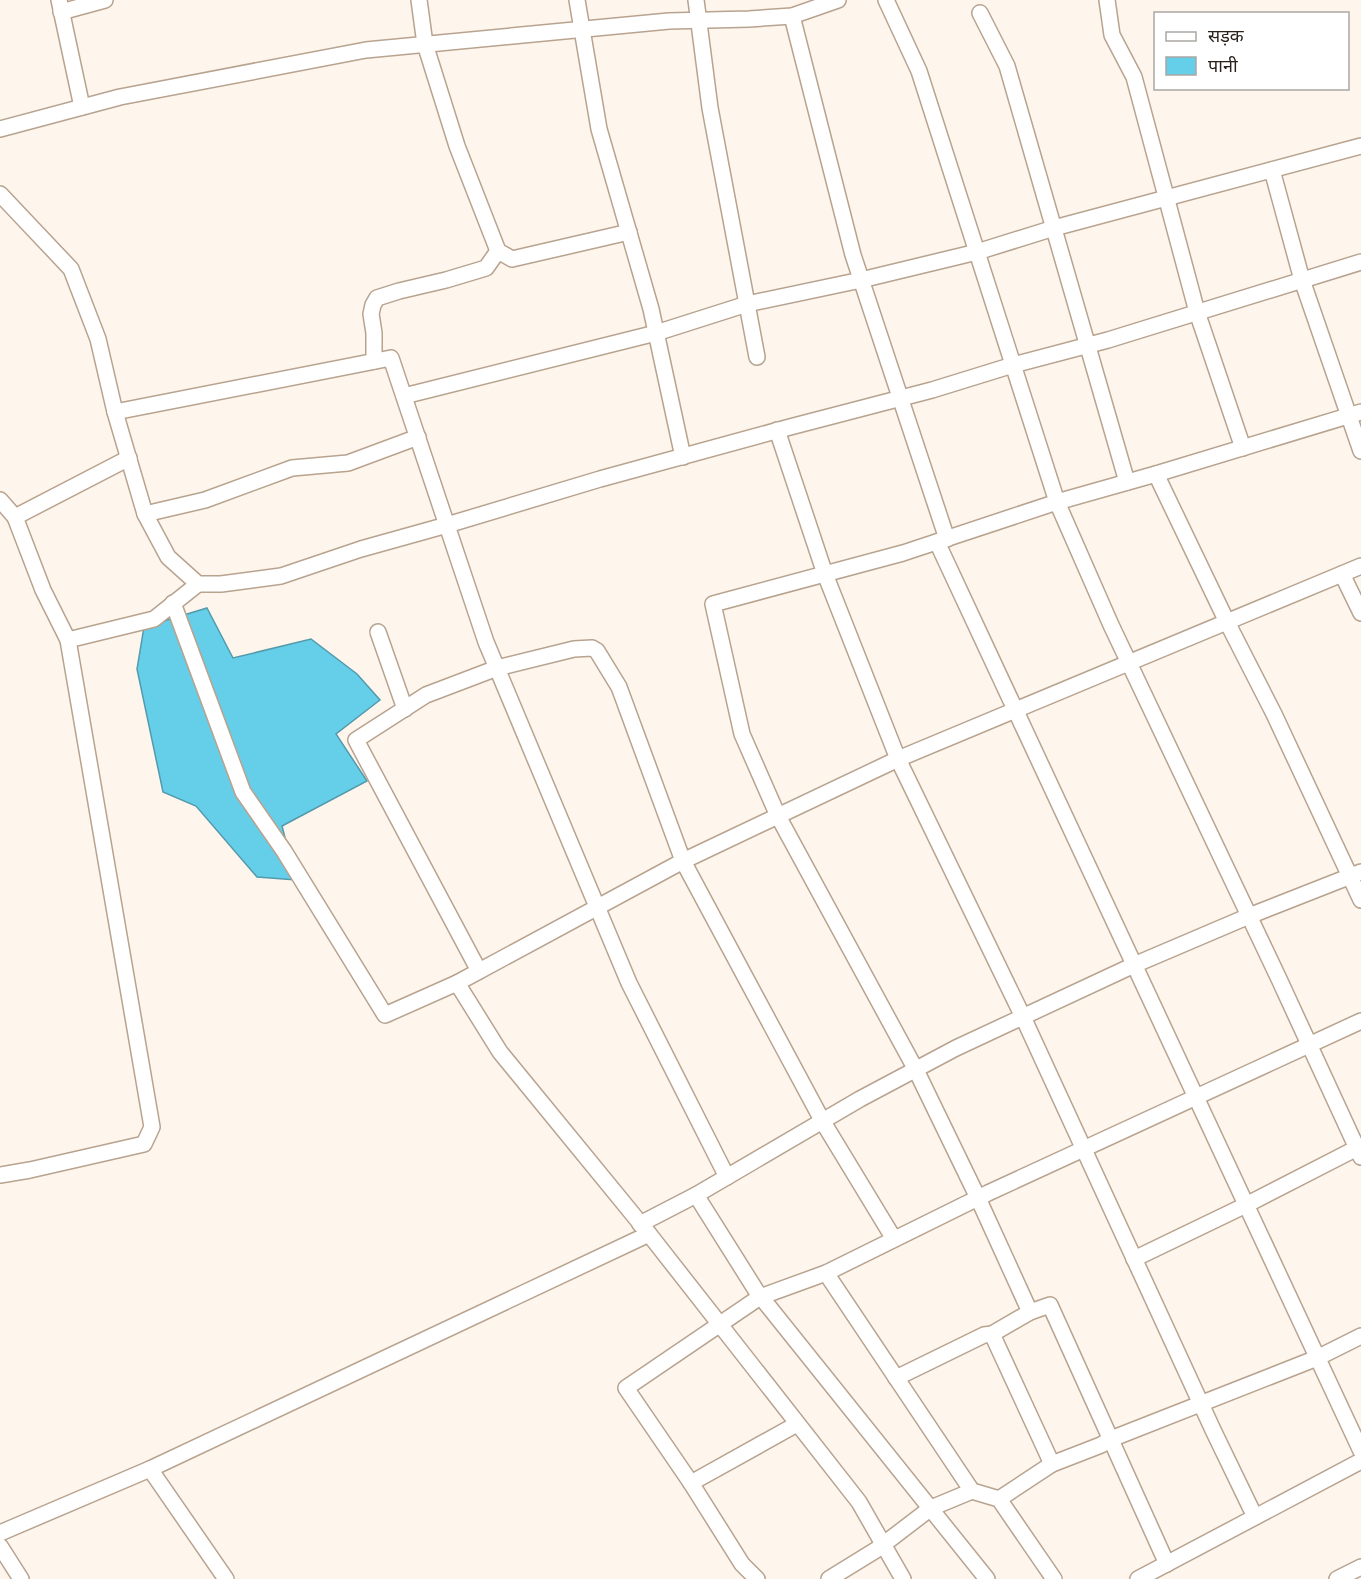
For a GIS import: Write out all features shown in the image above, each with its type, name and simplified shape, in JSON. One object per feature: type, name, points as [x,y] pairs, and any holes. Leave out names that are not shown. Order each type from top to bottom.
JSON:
[{"type":"street","points":[[82,107],[60,6],[105,0]]},
{"type":"street","points":[[420,0],[425,44],[457,146],[498,251],[512,260],[629,232]]},
{"type":"street","points":[[577,0],[599,129],[651,309],[683,457]]},
{"type":"street","points":[[696,0],[710,108],[757,357]]},
{"type":"street","points":[[0,129],[120,98],[366,50],[669,21],[792,16],[838,0]]},
{"type":"street","points":[[886,0],[919,71],[1057,502],[1129,663],[1360,1150],[1134,1259]]},
{"type":"street","points":[[1107,0],[1112,35],[1134,77],[1197,312],[1243,448]]},
{"type":"street","points":[[980,13],[1007,66],[1127,482]]},
{"type":"street","points":[[792,16],[853,255],[901,399],[942,540],[1016,710],[1361,1451]]},
{"type":"street","points":[[404,396],[656,333],[747,303],[861,280],[977,252],[1054,228],[1361,146]]},
{"type":"street","points":[[1272,170],[1302,280],[1355,414],[1361,451]]},
{"type":"street","points":[[0,194],[71,269],[98,339],[115,412],[145,514],[168,557],[198,584]]},
{"type":"street","points":[[374,361],[371,314],[377,298],[486,268],[498,251]]},
{"type":"street","points":[[68,640],[154,619],[198,584],[221,584],[281,576],[361,549],[600,479],[777,430],[901,399],[1361,262]]},
{"type":"street","points":[[115,412],[391,358],[486,642],[629,983],[727,1177]]},
{"type":"street","points":[[1030,1312],[916,1070],[778,816],[742,734],[713,604],[903,554],[1057,502],[1355,414]]},
{"type":"street","points":[[777,430],[825,574],[898,759],[1023,1017],[1200,1403],[1255,1517]]},
{"type":"street","points":[[145,514],[205,500],[292,468],[348,463],[417,437]]},
{"type":"street","points":[[15,517],[129,458]]},
{"type":"street","points":[[1156,474],[1227,622],[1355,874],[1361,900]]},
{"type":"street","points":[[0,500],[15,517],[43,590],[68,640],[152,1127],[144,1144],[0,1175]]},
{"type":"street","points":[[174,603],[243,792],[284,851],[385,1015],[457,982],[683,861],[898,759],[1361,566]]},
{"type":"street","points":[[1342,574],[1361,613]]},
{"type":"street","points":[[378,632],[405,709]]},
{"type":"street","points":[[480,970],[356,740],[426,695],[497,668],[592,648],[597,651],[619,687],[683,861],[823,1122],[894,1239]]},
{"type":"street","points":[[0,1533],[150,1469],[645,1229],[696,1195],[956,1048],[1134,965],[1355,874]]},
{"type":"street","points":[[457,982],[500,1052],[645,1229],[859,1502],[903,1579]]},
{"type":"street","points":[[758,1579],[742,1564],[691,1483],[626,1388],[760,1297],[826,1273],[978,1198],[1361,1022]]},
{"type":"street","points":[[696,1195],[760,1297],[987,1579]]},
{"type":"street","points":[[826,1273],[972,1491]]},
{"type":"street","points":[[896,1378],[984,1335],[992,1334],[1030,1312],[1050,1305],[1167,1564]]},
{"type":"street","points":[[992,1334],[1052,1464]]},
{"type":"street","points":[[999,1499],[1052,1464],[1317,1358],[1361,1336]]},
{"type":"street","points":[[691,1483],[797,1424]]},
{"type":"street","points":[[1138,1579],[1361,1461]]},
{"type":"street","points":[[150,1469],[226,1579]]},
{"type":"street","points":[[829,1579],[884,1545],[931,1508],[972,1491],[999,1499],[1054,1579]]},
{"type":"street","points":[[0,1546],[21,1579]]},
{"type":"street","points":[[1337,1579],[1361,1567]]},
{"type":"water","points":[[207,608],[233,658],[311,639],[357,674],[380,700],[336,734],[367,781],[282,826],[296,880],[257,877],[196,806],[163,792],[137,669],[144,627]]}]
